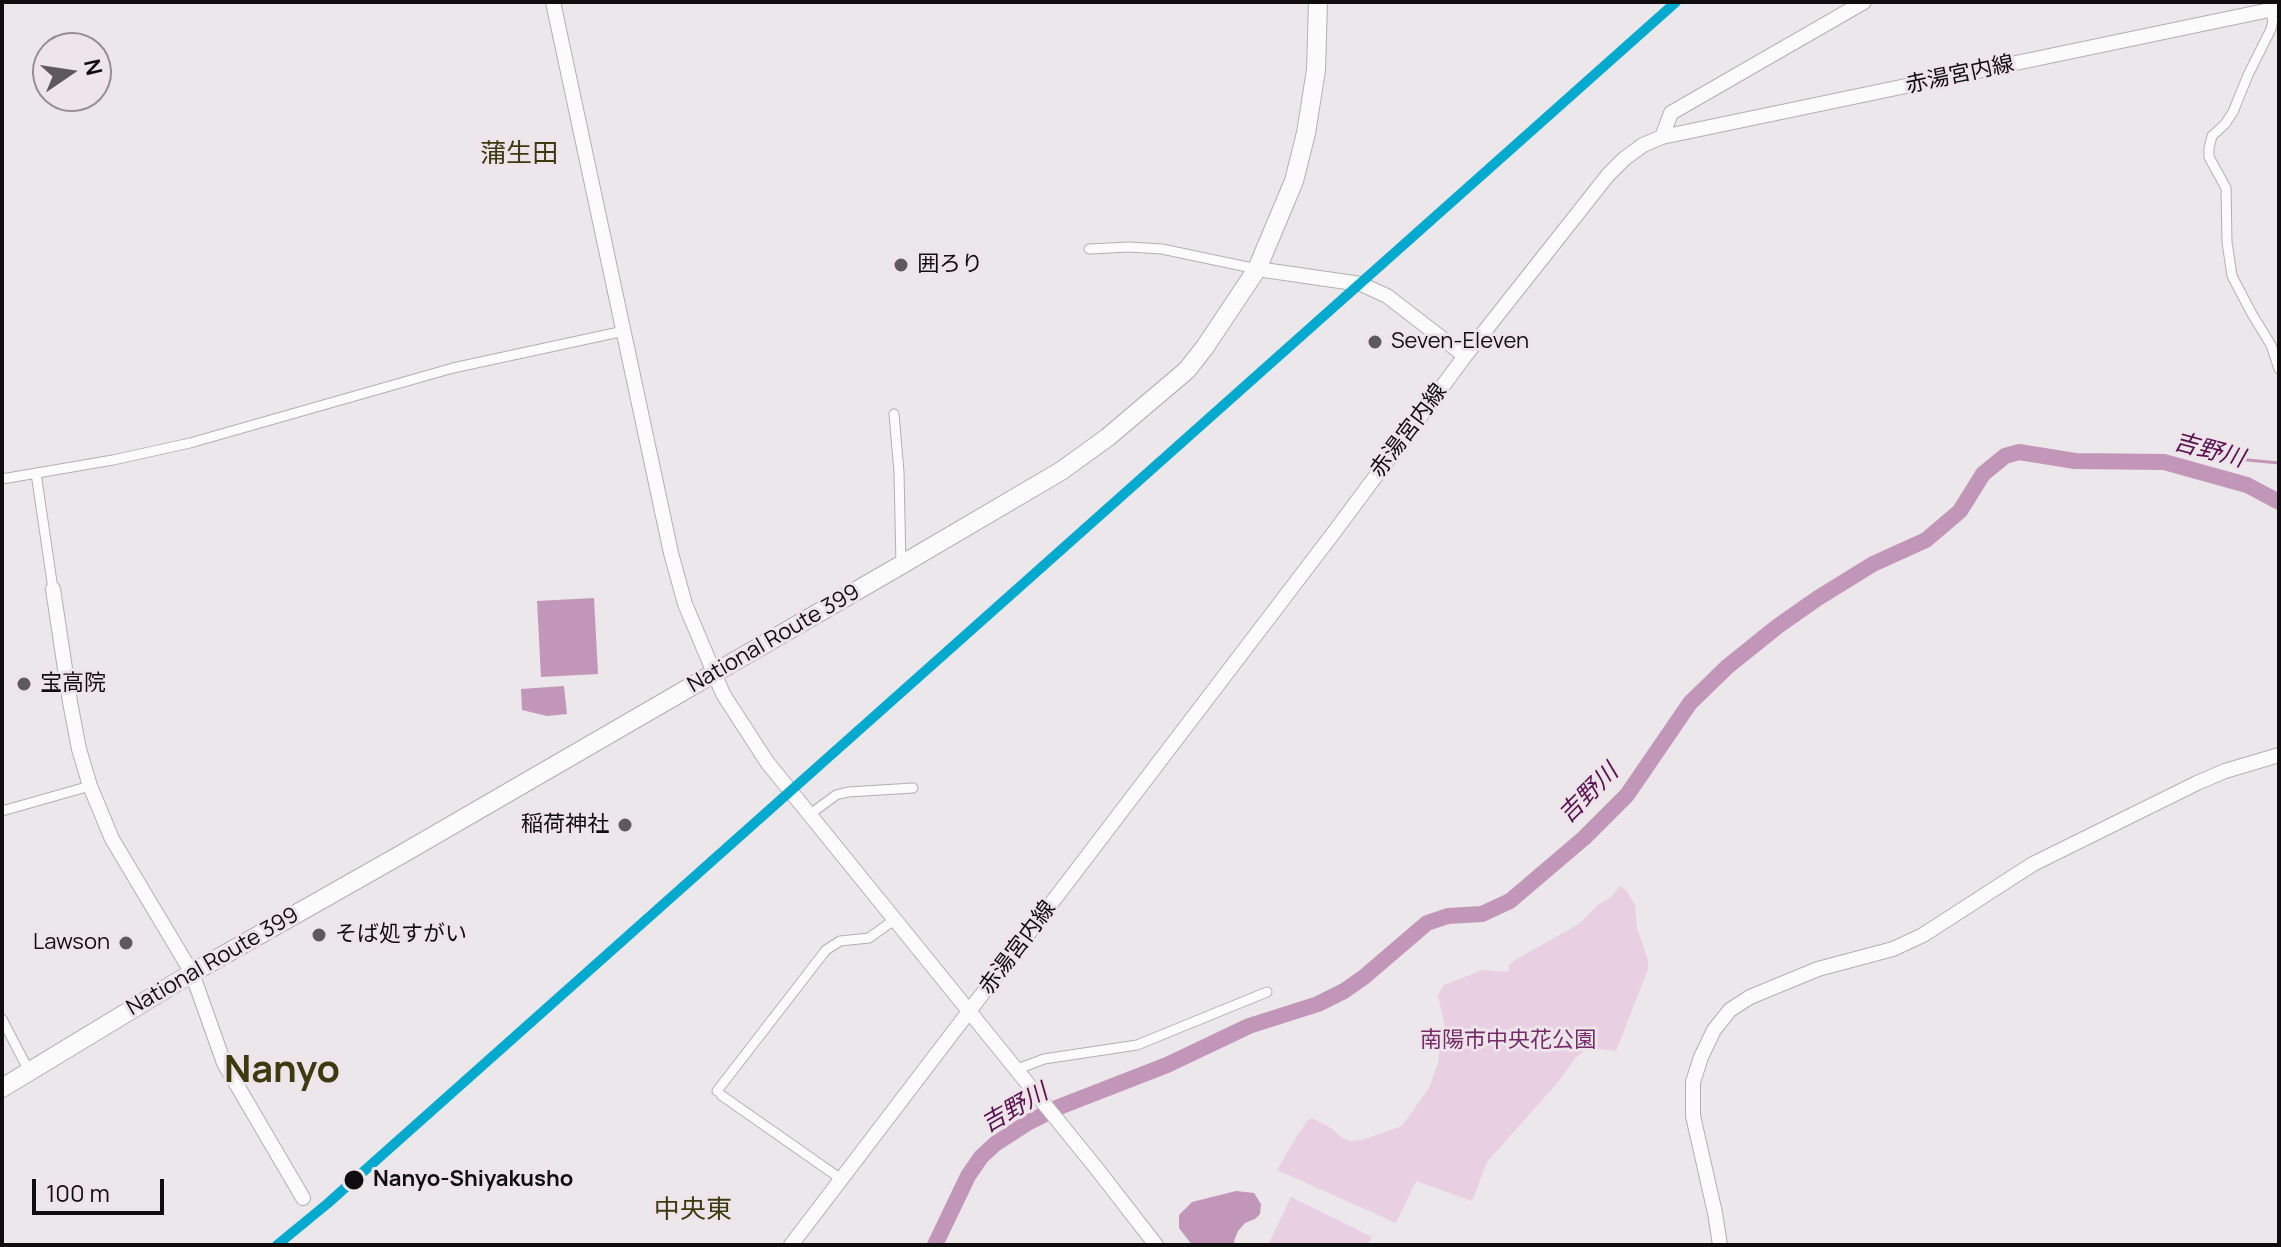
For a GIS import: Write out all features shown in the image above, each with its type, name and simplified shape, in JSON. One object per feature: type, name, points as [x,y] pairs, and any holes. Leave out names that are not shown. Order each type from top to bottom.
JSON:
[{"type":"highway","name":"National Route 399","points":[[2,1088],[192,973],[1061,471],[1108,437],[1187,370],[1257,269],[1294,181],[1306,133],[1316,70],[1318,2]]},
{"type":"street","points":[[553,2],[671,553],[685,604],[713,674],[767,762],[1156,1245]]},
{"type":"street","points":[[1662,137],[1671,113],[1864,2]]},
{"type":"street","points":[[2274,9],[2271,29],[2233,112],[2212,136],[2209,157],[2226,188],[2227,242],[2232,276],[2271,345],[2279,369]]},
{"type":"street","name":"赤湯宮内線","points":[[791,1245],[1465,356],[1608,175],[1624,159],[1643,145],[1662,137],[2274,9]]},
{"type":"street","points":[[1089,249],[1162,249],[1257,269],[1361,284],[1387,296],[1465,356]]},
{"type":"street","points":[[2,479],[190,443],[453,368],[624,331]]},
{"type":"street","points":[[894,414],[901,565]]},
{"type":"street","points":[[36,473],[70,702],[90,786],[112,839],[192,973],[224,1063],[303,1198]]},
{"type":"street","points":[[1720,1245],[1693,1116],[1693,1082],[1714,1030],[1730,1010],[1750,997],[1818,969],[1893,949],[1923,935],[2033,864],[2197,783],[2279,755]]},
{"type":"street","points":[[2,811],[90,786]]},
{"type":"street","points":[[809,815],[836,795],[913,788]]},
{"type":"street","points":[[841,1179],[719,1093],[826,950],[840,941],[869,938],[894,920]]},
{"type":"street","points":[[1015,1070],[1044,1059],[1137,1045],[1267,992]]},
{"type":"street","points":[[2,1019],[29,1071]]},
{"type":"green space","name":"南陽市中央花公園","points":[[1620,886],[1635,905],[1637,928],[1648,969],[1616,1051],[1589,1048],[1576,1057],[1559,1081],[1487,1162],[1472,1201],[1416,1181],[1396,1223],[1277,1170],[1298,1134],[1312,1118],[1350,1141],[1402,1126],[1429,1088],[1439,1060],[1439,1043],[1445,1027],[1438,996],[1444,985],[1483,970],[1508,972],[1509,965],[1515,960],[1579,924]]},
{"type":"green space","points":[[1291,1197],[1372,1237],[1368,1245],[1268,1245]]},
{"type":"shaded area","points":[[594,598],[598,674],[541,677],[537,601]]},
{"type":"shaded area","points":[[564,686],[567,714],[547,716],[522,710],[521,689]]},
{"type":"shaded area","points":[[1236,1191],[1254,1193],[1261,1204],[1260,1214],[1238,1231],[1235,1245],[1192,1245],[1179,1228],[1179,1215],[1192,1202]]},
{"type":"waterway","name":"吉野川","points":[[935,1245],[968,1176],[981,1157],[1029,1122],[1059,1107],[1167,1065],[1249,1026],[1318,1004],[1364,977],[1427,923],[1448,916],[1482,914],[1510,901],[1584,838],[1627,795],[1690,703],[1727,667],[1818,598],[1873,564],[1926,540],[1960,511],[1983,474],[2005,456],[2019,452],[2075,461],[2164,462],[2247,485],[2279,502]]},
{"type":"waterway","points":[[2185,454],[2279,463]]},
{"type":"transit line","points":[[277,1245],[327,1204],[1676,2]]},
{"type":"place","name":"囲ろり","points":[[901,265]]},
{"type":"place","name":"Seven-Eleven","points":[[1375,342]]},
{"type":"place","name":"宝高院","points":[[24,684]]},
{"type":"place","name":"稲荷神社","points":[[625,825]]},
{"type":"place","name":"そば処すがい","points":[[319,935]]},
{"type":"place","name":"Lawson","points":[[126,943]]},
{"type":"place","name":"Nanyo-Shiyakusho","points":[[354,1180]]},
{"type":"district","name":"蒲生田","points":[[519,155]]},
{"type":"district","name":"Nanyo","points":[[282,1071]]},
{"type":"district","name":"中央東","points":[[693,1211]]}]
